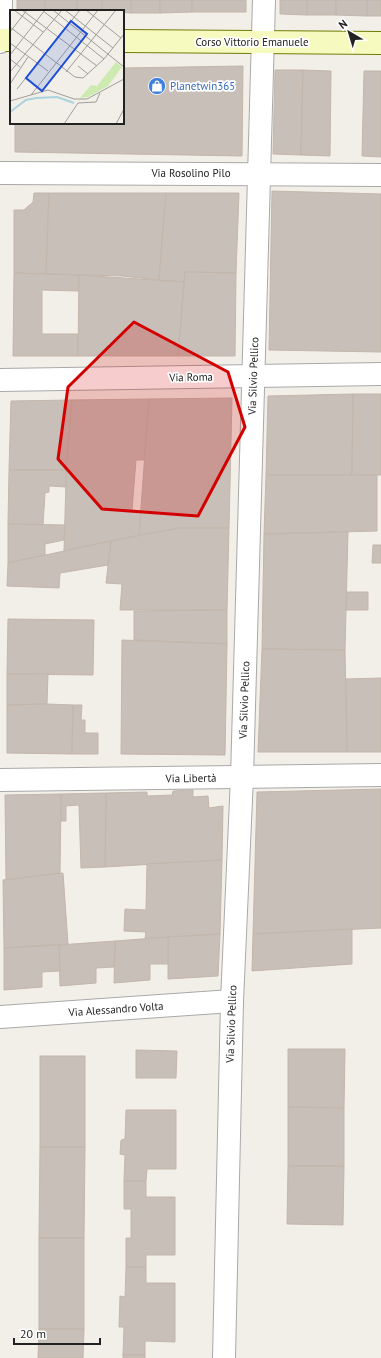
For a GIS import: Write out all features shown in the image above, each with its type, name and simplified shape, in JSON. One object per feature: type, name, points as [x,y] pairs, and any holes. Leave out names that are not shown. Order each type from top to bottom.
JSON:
[{"type":"street","points":[[1,0],[0,41],[10,40]]},
{"type":"street","name":"Via Silvio Pellico","points":[[224,1358],[232,1002],[242,777],[264,0]]},
{"type":"street","name":"Corso Vittorio Emanuele","points":[[124,41],[381,43]]},
{"type":"street","name":"Via Rosolino Pilo","points":[[0,173],[258,173],[381,176]]},
{"type":"street","name":"Via Roma","points":[[0,380],[381,374]]},
{"type":"street","name":"Via Libertà","points":[[0,780],[381,775]]},
{"type":"street","name":"Via Alessandro Volta","points":[[0,1017],[232,1002]]},
{"type":"highlighted area","points":[[134,322],[228,372],[245,427],[198,516],[102,509],[58,459],[68,387]]},
{"type":"building","points":[[17,0],[45,0],[45,10],[17,10]]},
{"type":"building","points":[[45,0],[77,0],[77,10],[45,10]]},
{"type":"building","points":[[77,0],[102,0],[102,10],[77,10]]},
{"type":"building","points":[[102,0],[131,0],[131,13],[124,13],[124,10],[102,10]]},
{"type":"building","points":[[131,0],[160,0],[160,13],[131,13]]},
{"type":"building","points":[[160,0],[192,0],[192,12],[160,13]]},
{"type":"building","points":[[192,0],[246,0],[246,12],[192,12]]},
{"type":"building","points":[[280,0],[307,0],[307,15],[280,14]]},
{"type":"building","points":[[307,0],[336,0],[336,15],[307,15]]},
{"type":"building","points":[[336,0],[367,0],[367,16],[336,15]]},
{"type":"building","points":[[367,0],[381,0],[381,16],[367,16]]},
{"type":"building","points":[[243,66],[242,156],[15,152],[15,124],[124,124],[124,68]]},
{"type":"building","points":[[275,70],[303,70],[301,155],[273,154]]},
{"type":"building","points":[[303,70],[331,71],[330,156],[301,155]]},
{"type":"building","points":[[364,71],[381,71],[381,157],[362,156]]},
{"type":"building","points":[[272,191],[381,194],[381,352],[269,350]]},
{"type":"building","points":[[34,193],[49,193],[46,274],[14,273],[14,210],[24,210],[33,202]]},
{"type":"building","points":[[49,193],[166,193],[159,280],[122,276],[46,274]]},
{"type":"building","points":[[166,193],[239,193],[236,273],[185,272],[184,282],[159,280]]},
{"type":"building","points":[[185,272],[236,273],[235,356],[178,356]]},
{"type":"building","points":[[14,273],[79,275],[78,291],[42,290],[42,334],[78,334],[78,356],[13,356]]},
{"type":"building","points":[[79,275],[184,282],[178,356],[78,356]]},
{"type":"building","points":[[353,394],[352,475],[266,475],[268,396]]},
{"type":"building","points":[[353,394],[381,394],[381,475],[352,475]]},
{"type":"building","points":[[232,398],[229,528],[180,528],[139,535],[149,399]]},
{"type":"building","points":[[149,399],[144,460],[136,460],[132,510],[141,511],[139,535],[64,551],[67,444],[72,400]]},
{"type":"building","points":[[72,400],[66,470],[9,470],[11,401]]},
{"type":"building","points":[[9,470],[66,470],[66,487],[49,486],[49,492],[45,493],[43,525],[8,524]]},
{"type":"building","points":[[266,475],[377,475],[377,531],[264,534]]},
{"type":"building","points":[[8,524],[65,525],[64,540],[45,544],[45,555],[8,563]]},
{"type":"building","points":[[180,528],[229,528],[227,610],[120,610],[122,584],[106,583],[111,541]]},
{"type":"building","points":[[348,532],[345,650],[262,649],[264,534]]},
{"type":"building","points":[[111,541],[108,565],[60,573],[59,588],[7,586],[8,563]]},
{"type":"building","points":[[373,545],[381,545],[381,563],[372,563]]},
{"type":"building","points":[[347,592],[368,592],[368,610],[346,610]]},
{"type":"building","points":[[227,610],[227,644],[134,640],[134,611]]},
{"type":"building","points":[[8,619],[94,620],[93,675],[7,674]]},
{"type":"building","points":[[122,640],[227,644],[225,755],[121,754]]},
{"type":"building","points":[[262,649],[345,650],[347,752],[258,752]]},
{"type":"building","points":[[7,674],[48,674],[47,704],[7,705]]},
{"type":"building","points":[[381,678],[381,752],[347,752],[346,679]]},
{"type":"building","points":[[7,705],[73,705],[72,754],[7,753]]},
{"type":"building","points":[[73,705],[82,705],[81,720],[85,720],[85,733],[98,733],[98,754],[72,754]]},
{"type":"building","points":[[381,789],[381,928],[253,934],[257,792]]},
{"type":"building","points":[[193,790],[193,797],[208,796],[209,808],[223,806],[222,860],[105,867],[106,793],[147,792],[147,796],[172,795],[173,791]]},
{"type":"building","points":[[106,793],[105,867],[81,868],[79,805],[66,806],[66,821],[61,821],[61,794]]},
{"type":"building","points":[[61,794],[60,873],[6,880],[5,795]]},
{"type":"building","points":[[222,860],[220,934],[145,939],[146,932],[124,931],[125,909],[146,910],[147,864]]},
{"type":"building","points":[[63,873],[68,944],[4,948],[3,880]]},
{"type":"building","points":[[352,929],[352,964],[252,971],[253,934]]},
{"type":"building","points":[[220,934],[218,976],[168,979],[168,937]]},
{"type":"building","points":[[168,937],[168,964],[150,964],[150,980],[114,983],[115,941]]},
{"type":"building","points":[[115,941],[114,967],[96,968],[96,983],[60,986],[59,945]]},
{"type":"building","points":[[59,945],[60,971],[42,972],[42,987],[4,990],[4,948]]},
{"type":"building","points":[[288,1049],[345,1049],[344,1108],[288,1107]]},
{"type":"building","points":[[136,1050],[177,1051],[176,1078],[136,1078]]},
{"type":"building","points":[[40,1056],[85,1056],[85,1147],[40,1147]]},
{"type":"building","points":[[288,1107],[344,1108],[344,1166],[288,1166]]},
{"type":"building","points":[[126,1110],[176,1110],[176,1169],[147,1169],[146,1181],[124,1181],[125,1155],[120,1154],[121,1140],[125,1139]]},
{"type":"building","points":[[40,1147],[85,1147],[84,1238],[39,1238]]},
{"type":"building","points":[[288,1166],[344,1166],[343,1225],[287,1224]]},
{"type":"building","points":[[124,1181],[146,1181],[146,1197],[175,1197],[175,1255],[146,1255],[146,1267],[126,1267],[126,1238],[131,1238],[131,1209],[124,1209]]},
{"type":"building","points":[[39,1238],[84,1238],[84,1329],[39,1329]]},
{"type":"building","points":[[126,1267],[146,1267],[146,1283],[175,1283],[175,1342],[145,1341],[145,1355],[123,1355],[124,1327],[119,1327],[120,1296],[125,1297]]},
{"type":"building","points":[[39,1329],[84,1329],[83,1358],[38,1358]]},
{"type":"building","points":[[123,1355],[145,1355],[145,1358],[123,1358]]},
{"type":"place","name":"Planetwin365","points":[[157,86]]}]
